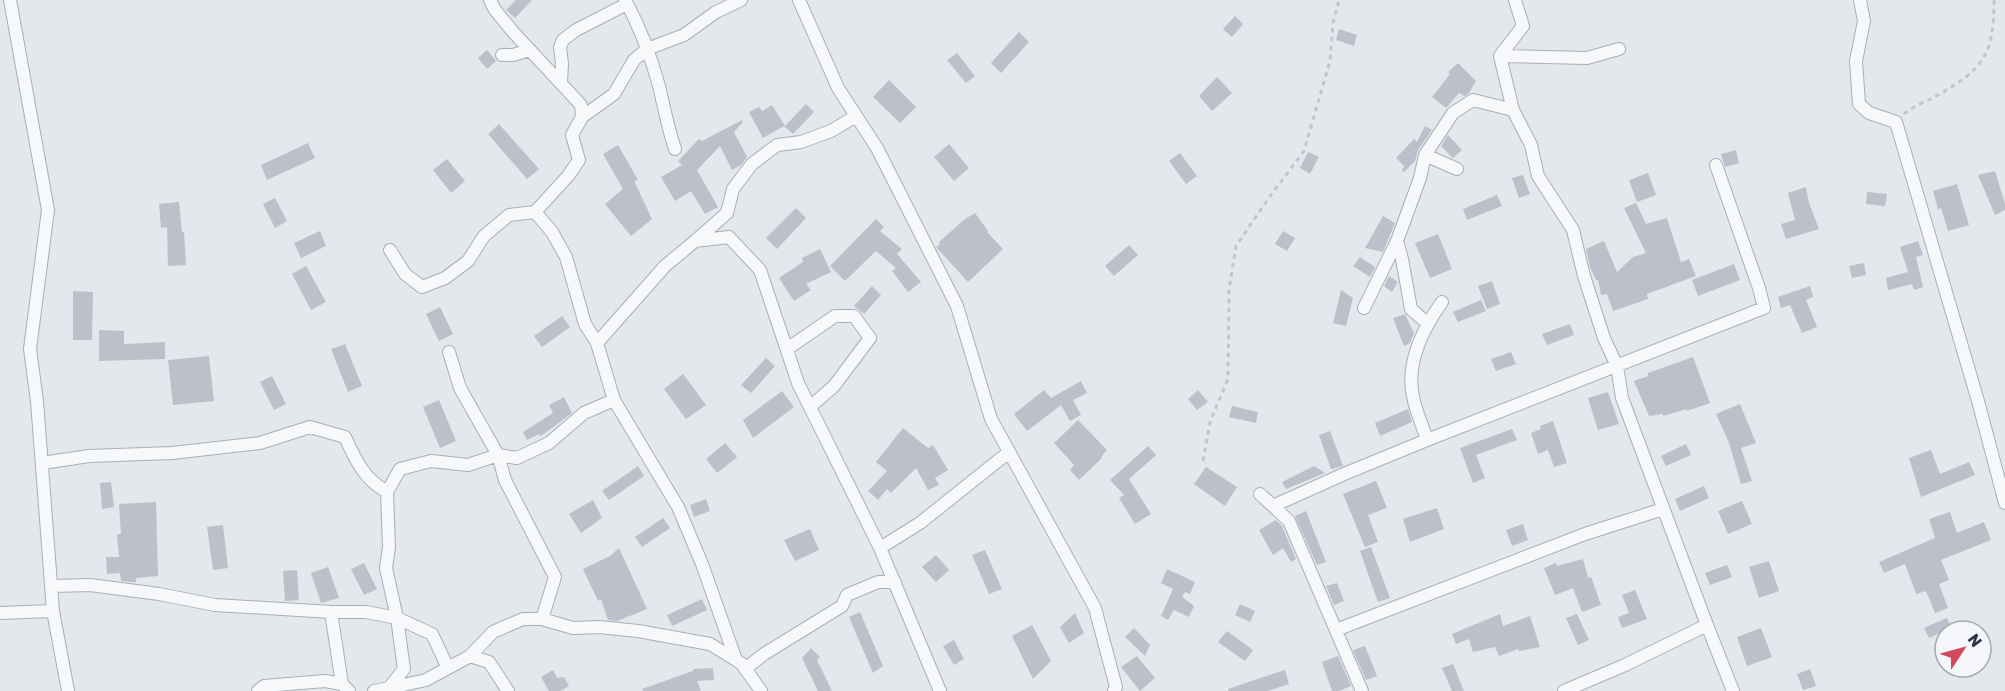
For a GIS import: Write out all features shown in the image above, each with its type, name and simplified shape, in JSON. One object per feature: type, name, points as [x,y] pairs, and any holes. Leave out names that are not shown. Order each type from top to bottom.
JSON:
[{"type":"street","points":[[10,0],[48,210],[30,349],[38,400],[53,611],[68,691]]},
{"type":"street","points":[[490,0],[495,10],[514,33],[581,105],[582,117]]},
{"type":"street","points":[[390,250],[405,274],[422,286],[445,278],[468,261],[484,236],[509,215],[535,212],[568,176],[579,160],[572,135],[582,117],[614,94],[634,60],[647,49],[684,35],[716,12],[741,0]]},
{"type":"street","points":[[799,0],[838,88],[877,148],[957,306],[991,419],[1095,608],[1116,687],[1114,691]]},
{"type":"street","points":[[1500,56],[1523,26],[1515,0]]},
{"type":"street","points":[[1860,0],[1864,21],[1856,61],[1859,104],[1869,113],[1896,122],[1978,401],[2005,503]]},
{"type":"street","points":[[561,82],[560,47],[563,40],[576,30],[626,2],[647,49],[675,149]]},
{"type":"street","points":[[1500,56],[1587,58],[1619,49]]},
{"type":"street","points":[[502,55],[513,55],[530,50]]},
{"type":"street","points":[[1500,56],[1513,110],[1531,145],[1538,176],[1573,230],[1584,276],[1601,328],[1617,366],[1622,398],[1733,691]]},
{"type":"street","points":[[1364,308],[1397,241],[1420,178],[1425,155],[1454,113],[1473,100],[1513,110]]},
{"type":"street","points":[[856,116],[831,131],[801,142],[777,145],[752,164],[733,189],[727,213],[729,237],[760,270],[798,383],[880,548],[940,691]]},
{"type":"street","points":[[1425,155],[1457,169]]},
{"type":"street","points":[[1273,506],[1427,440],[1764,308],[1716,165]]},
{"type":"street","points":[[535,212],[552,232],[566,257],[585,324],[597,343],[614,400],[678,507],[741,664],[761,691]]},
{"type":"street","points":[[597,343],[665,266],[727,213]]},
{"type":"street","points":[[695,241],[729,237]]},
{"type":"street","points":[[1397,241],[1411,309],[1427,323]]},
{"type":"street","points":[[1427,440],[1413,399],[1412,361],[1427,323],[1442,302]]},
{"type":"street","points":[[787,349],[835,316],[855,316],[870,338],[834,386],[810,407]]},
{"type":"street","points":[[449,352],[460,387],[498,455],[505,480],[555,577],[542,619]]},
{"type":"street","points":[[389,688],[404,669],[397,618],[386,568],[389,547],[387,492],[400,469],[431,461],[468,465],[498,455],[517,458],[549,443],[584,412],[614,400]]},
{"type":"street","points":[[42,463],[89,456],[172,453],[260,443],[310,427],[345,437],[356,461],[372,484],[387,492]]},
{"type":"street","points":[[880,548],[920,523],[1010,452]]},
{"type":"street","points":[[1260,494],[1289,521],[1362,691]]},
{"type":"street","points":[[1335,630],[1585,534],[1663,509]]},
{"type":"street","points":[[741,664],[764,654],[842,606],[847,595],[878,582],[895,582]]},
{"type":"street","points":[[51,586],[90,585],[159,594],[215,605],[366,612],[397,618],[432,634],[448,668]]},
{"type":"street","points":[[0,613],[53,611]]},
{"type":"street","points":[[258,691],[264,686],[325,681],[346,688],[331,612]]},
{"type":"street","points":[[374,691],[426,680],[470,656],[493,632],[523,619],[542,619],[573,628],[599,627],[638,631],[710,644],[741,664]]},
{"type":"street","points":[[1564,691],[1707,625]]},
{"type":"street","points":[[470,656],[489,662],[508,691]]},
{"type":"path","points":[[1203,460],[1210,422],[1228,379],[1229,290],[1236,246],[1304,150],[1330,61],[1333,22],[1339,0]]},
{"type":"path","points":[[1896,122],[1907,111],[1949,89],[1978,67],[1988,53],[1992,38],[1994,0]]},
{"type":"building","points":[[516,0],[532,0],[515,18],[506,10]]},
{"type":"building","points":[[1235,16],[1243,24],[1232,37],[1223,29]]},
{"type":"building","points":[[1339,29],[1357,35],[1354,46],[1336,40]]},
{"type":"building","points":[[1019,32],[1029,42],[1001,73],[991,63]]},
{"type":"building","points":[[487,50],[496,61],[487,69],[478,58]]},
{"type":"building","points":[[957,53],[975,76],[966,83],[947,60]]},
{"type":"building","points":[[1458,63],[1476,81],[1469,93],[1465,96],[1459,93],[1446,108],[1432,97],[1450,74],[1448,72]]},
{"type":"building","points":[[1217,77],[1232,93],[1212,111],[1199,96]]},
{"type":"building","points":[[889,80],[916,107],[900,123],[873,97]]},
{"type":"building","points":[[806,104],[814,112],[793,134],[784,126],[763,138],[749,112],[759,107],[762,111],[772,105],[785,126]]},
{"type":"building","points":[[742,120],[743,122],[734,132],[747,157],[741,165],[732,170],[720,146],[697,170],[718,207],[705,214],[691,191],[675,201],[661,177],[682,165],[678,161],[699,139],[702,141]]},
{"type":"building","points":[[499,124],[539,169],[527,179],[488,134]]},
{"type":"building","points":[[1425,126],[1432,130],[1418,150],[1415,161],[1404,172],[1402,171],[1404,166],[1396,158],[1414,139],[1417,142]]},
{"type":"building","points":[[1448,135],[1462,150],[1453,158],[1441,146]]},
{"type":"building","points":[[308,143],[315,158],[267,180],[261,165]]},
{"type":"building","points":[[949,144],[969,168],[954,181],[934,157]]},
{"type":"building","points":[[618,145],[638,180],[634,181],[652,219],[631,236],[605,204],[623,189],[603,154]]},
{"type":"building","points":[[1736,150],[1739,163],[1725,167],[1721,154]]},
{"type":"building","points":[[1308,152],[1319,157],[1310,174],[1300,168]]},
{"type":"building","points":[[1180,153],[1197,176],[1186,184],[1169,161]]},
{"type":"building","points":[[447,159],[465,181],[451,193],[433,170]]},
{"type":"building","points":[[1995,171],[2005,210],[1995,215],[1978,175]]},
{"type":"building","points":[[1648,173],[1656,195],[1637,202],[1629,180]]},
{"type":"building","points":[[1523,175],[1530,194],[1519,198],[1512,178]]},
{"type":"building","points":[[1957,184],[1969,225],[1948,231],[1933,191]]},
{"type":"building","points":[[1806,187],[1809,203],[1819,229],[1786,239],[1781,224],[1795,220],[1788,193]]},
{"type":"building","points":[[1867,192],[1887,194],[1885,206],[1866,204]]},
{"type":"building","points":[[1497,195],[1502,206],[1467,220],[1463,209]]},
{"type":"building","points":[[275,198],[287,221],[275,228],[263,204]]},
{"type":"building","points":[[179,202],[186,265],[168,266],[167,227],[161,228],[159,204]]},
{"type":"building","points":[[1636,203],[1646,224],[1667,218],[1681,262],[1689,259],[1696,276],[1647,294],[1648,299],[1613,311],[1607,294],[1601,295],[1586,249],[1604,241],[1617,272],[1633,257],[1646,253],[1624,208]]},
{"type":"building","points":[[796,208],[806,218],[777,249],[766,238]]},
{"type":"building","points":[[975,213],[987,232],[1003,249],[968,282],[936,247],[965,219]]},
{"type":"building","points":[[1383,216],[1395,223],[1383,252],[1365,248]]},
{"type":"building","points":[[876,219],[884,227],[880,231],[902,249],[897,254],[921,282],[908,292],[892,271],[896,268],[876,251],[845,281],[830,266]]},
{"type":"building","points":[[320,231],[326,246],[301,258],[294,243]]},
{"type":"building","points":[[1283,231],[1295,238],[1287,251],[1275,244]]},
{"type":"building","points":[[1438,234],[1452,269],[1430,278],[1415,243]]},
{"type":"building","points":[[1918,241],[1923,255],[1916,257],[1923,287],[1914,290],[1912,284],[1888,290],[1886,278],[1908,272],[1900,247]]},
{"type":"building","points":[[1129,245],[1138,255],[1114,276],[1105,266]]},
{"type":"building","points":[[820,249],[831,272],[806,284],[811,290],[794,301],[779,278],[803,262],[802,258]]},
{"type":"building","points":[[1360,257],[1375,267],[1370,277],[1353,266]]},
{"type":"building","points":[[1864,263],[1866,275],[1852,278],[1849,266]]},
{"type":"building","points":[[1734,264],[1740,280],[1698,296],[1692,280]]},
{"type":"building","points":[[306,266],[326,302],[311,310],[292,274]]},
{"type":"building","points":[[1389,276],[1398,282],[1392,292],[1384,286]]},
{"type":"building","points":[[1492,281],[1500,304],[1487,309],[1478,286]]},
{"type":"building","points":[[872,286],[881,295],[864,314],[854,306]]},
{"type":"building","points":[[1810,286],[1813,297],[1806,300],[1817,327],[1802,333],[1790,305],[1781,308],[1778,297]]},
{"type":"building","points":[[1341,290],[1353,298],[1346,326],[1333,323]]},
{"type":"building","points":[[73,291],[93,292],[92,340],[73,340]]},
{"type":"building","points":[[1481,300],[1486,311],[1458,322],[1453,312]]},
{"type":"building","points":[[440,307],[453,334],[439,341],[426,314]]},
{"type":"building","points":[[1405,314],[1414,333],[1410,343],[1404,346],[1393,318]]},
{"type":"building","points":[[562,316],[570,327],[542,347],[534,336]]},
{"type":"building","points":[[1570,324],[1574,335],[1547,345],[1542,334]]},
{"type":"building","points":[[99,330],[124,331],[124,344],[165,342],[165,359],[99,361]]},
{"type":"building","points":[[345,344],[362,386],[348,392],[331,349]]},
{"type":"building","points":[[1511,352],[1516,364],[1496,371],[1491,359]]},
{"type":"building","points":[[209,356],[214,401],[173,405],[168,360]]},
{"type":"building","points":[[1693,357],[1710,403],[1687,411],[1687,409],[1663,416],[1663,414],[1649,416],[1634,381],[1648,376],[1648,373]]},
{"type":"building","points":[[766,358],[775,366],[751,393],[741,385]]},
{"type":"building","points":[[683,374],[706,405],[686,419],[664,389]]},
{"type":"building","points":[[272,376],[286,404],[274,410],[260,382]]},
{"type":"building","points":[[1081,381],[1087,393],[1073,400],[1081,415],[1070,421],[1061,405],[1027,431],[1014,414],[1044,390],[1051,398]]},
{"type":"building","points":[[1198,390],[1208,402],[1197,410],[1188,399]]},
{"type":"building","points":[[782,391],[794,407],[753,438],[743,420]]},
{"type":"building","points":[[1608,392],[1619,424],[1598,430],[1588,398]]},
{"type":"building","points":[[564,397],[572,413],[541,436],[539,434],[527,440],[523,432],[553,413],[549,405]]},
{"type":"building","points":[[439,400],[456,441],[440,448],[423,407]]},
{"type":"building","points":[[1740,404],[1756,443],[1741,448],[1752,481],[1741,484],[1729,443],[1716,414]]},
{"type":"building","points":[[1232,406],[1258,412],[1256,423],[1229,417]]},
{"type":"building","points":[[1408,409],[1412,422],[1380,436],[1375,423]]},
{"type":"building","points":[[1078,420],[1107,450],[1102,458],[1079,480],[1070,470],[1074,465],[1054,443]]},
{"type":"building","points":[[1553,421],[1567,463],[1554,467],[1548,450],[1538,454],[1531,433],[1541,429],[1540,426]]},
{"type":"building","points":[[903,428],[928,448],[933,445],[948,470],[935,478],[939,485],[928,490],[916,468],[891,493],[887,489],[878,500],[868,491],[887,471],[876,462]]},
{"type":"building","points":[[1512,429],[1517,440],[1476,455],[1485,478],[1473,483],[1460,448]]},
{"type":"building","points":[[1330,431],[1343,466],[1331,469],[1319,435]]},
{"type":"building","points":[[725,443],[737,457],[717,473],[706,459]]},
{"type":"building","points":[[1686,444],[1691,455],[1666,466],[1661,456]]},
{"type":"building","points":[[1148,446],[1156,455],[1129,479],[1151,514],[1135,524],[1119,498],[1124,495],[1110,480]]},
{"type":"building","points":[[1931,450],[1940,474],[1969,462],[1975,475],[1921,497],[1909,458]]},
{"type":"building","points":[[638,466],[644,476],[609,500],[602,491]]},
{"type":"building","points":[[1314,466],[1325,473],[1286,489],[1282,482]]},
{"type":"building","points":[[1206,467],[1237,487],[1225,506],[1194,484]]},
{"type":"building","points":[[1376,481],[1387,508],[1368,515],[1378,542],[1365,547],[1343,494]]},
{"type":"building","points":[[111,482],[114,507],[102,509],[100,483]]},
{"type":"building","points":[[1704,486],[1709,498],[1680,511],[1675,499]]},
{"type":"building","points":[[706,499],[710,511],[694,517],[690,505]]},
{"type":"building","points":[[593,500],[602,518],[581,533],[569,514]]},
{"type":"building","points":[[1742,501],[1752,524],[1728,534],[1718,511]]},
{"type":"building","points":[[156,502],[158,576],[136,578],[136,582],[130,582],[121,581],[120,573],[107,574],[106,557],[119,557],[117,534],[121,534],[119,504]]},
{"type":"building","points":[[1437,508],[1444,529],[1410,542],[1403,519]]},
{"type":"building","points":[[1306,511],[1326,562],[1317,565],[1295,516]]},
{"type":"building","points":[[1950,512],[1957,533],[1984,522],[1991,540],[1941,560],[1949,580],[1939,584],[1948,608],[1935,613],[1926,591],[1916,594],[1905,564],[1884,573],[1879,562],[1935,538],[1929,519]]},
{"type":"building","points":[[663,518],[670,528],[642,547],[635,537]]},
{"type":"building","points":[[1276,520],[1282,526],[1296,559],[1291,562],[1283,548],[1273,555],[1259,530]]},
{"type":"building","points":[[1523,524],[1528,540],[1512,546],[1506,530]]},
{"type":"building","points":[[223,525],[228,568],[213,570],[207,527]]},
{"type":"building","points":[[810,529],[819,550],[795,561],[784,540]]},
{"type":"building","points":[[1371,547],[1390,598],[1378,602],[1360,551]]},
{"type":"building","points":[[619,548],[647,609],[617,621],[608,620],[601,599],[598,601],[583,569],[610,556]]},
{"type":"building","points":[[985,550],[1002,589],[989,594],[972,555]]},
{"type":"building","points":[[936,555],[949,570],[936,582],[922,567]]},
{"type":"building","points":[[1583,559],[1588,578],[1591,577],[1601,605],[1582,612],[1573,588],[1555,595],[1544,568],[1556,563],[1557,566]]},
{"type":"building","points":[[1769,561],[1779,591],[1759,598],[1749,567]]},
{"type":"building","points":[[364,563],[377,589],[364,595],[351,569]]},
{"type":"building","points":[[1727,565],[1732,577],[1710,585],[1705,573]]},
{"type":"building","points":[[328,567],[339,598],[321,603],[311,573]]},
{"type":"building","points":[[1167,569],[1195,582],[1190,594],[1185,592],[1182,597],[1194,606],[1189,617],[1174,610],[1168,620],[1161,616],[1173,589],[1161,583]]},
{"type":"building","points":[[297,570],[299,600],[285,601],[283,571]]},
{"type":"building","points":[[1337,583],[1344,601],[1334,605],[1326,586]]},
{"type":"building","points":[[1635,590],[1647,619],[1622,628],[1618,617],[1629,613],[1622,595]]},
{"type":"building","points":[[702,599],[707,610],[672,626],[667,615]]},
{"type":"building","points":[[1240,604],[1255,611],[1250,622],[1235,615]]},
{"type":"building","points":[[860,612],[883,666],[873,673],[849,617]]},
{"type":"building","points":[[1075,613],[1084,633],[1069,643],[1060,627]]},
{"type":"building","points":[[1500,614],[1503,626],[1530,616],[1540,647],[1519,651],[1518,649],[1499,656],[1495,647],[1473,652],[1469,639],[1456,644],[1452,634]]},
{"type":"building","points":[[1577,614],[1589,640],[1578,645],[1566,618]]},
{"type":"building","points":[[1933,624],[1933,636],[1929,638],[1924,628]]},
{"type":"building","points":[[1032,625],[1051,661],[1033,679],[1012,636]]},
{"type":"building","points":[[1134,628],[1150,645],[1145,656],[1125,637]]},
{"type":"building","points":[[1761,628],[1772,657],[1747,666],[1737,637]]},
{"type":"building","points":[[1227,631],[1253,650],[1245,661],[1218,642]]},
{"type":"building","points":[[954,640],[964,659],[954,665],[943,646]]},
{"type":"building","points":[[1365,646],[1377,676],[1366,680],[1353,650]]},
{"type":"building","points":[[811,648],[820,657],[817,660],[832,691],[818,691],[802,658]]},
{"type":"building","points":[[1137,656],[1155,678],[1140,691],[1121,667]]},
{"type":"building","points":[[1338,656],[1351,686],[1332,691],[1322,662]]},
{"type":"building","points":[[1453,664],[1464,691],[1452,691],[1442,668]]},
{"type":"building","points":[[713,668],[714,680],[697,681],[701,691],[643,691],[642,689],[693,671],[693,669]]},
{"type":"building","points":[[1810,669],[1816,686],[1803,690],[1797,674]]},
{"type":"building","points":[[553,670],[557,678],[564,677],[569,686],[560,691],[549,691],[541,677]]},
{"type":"building","points":[[1285,670],[1289,684],[1268,691],[1228,691],[1228,689]]}]
